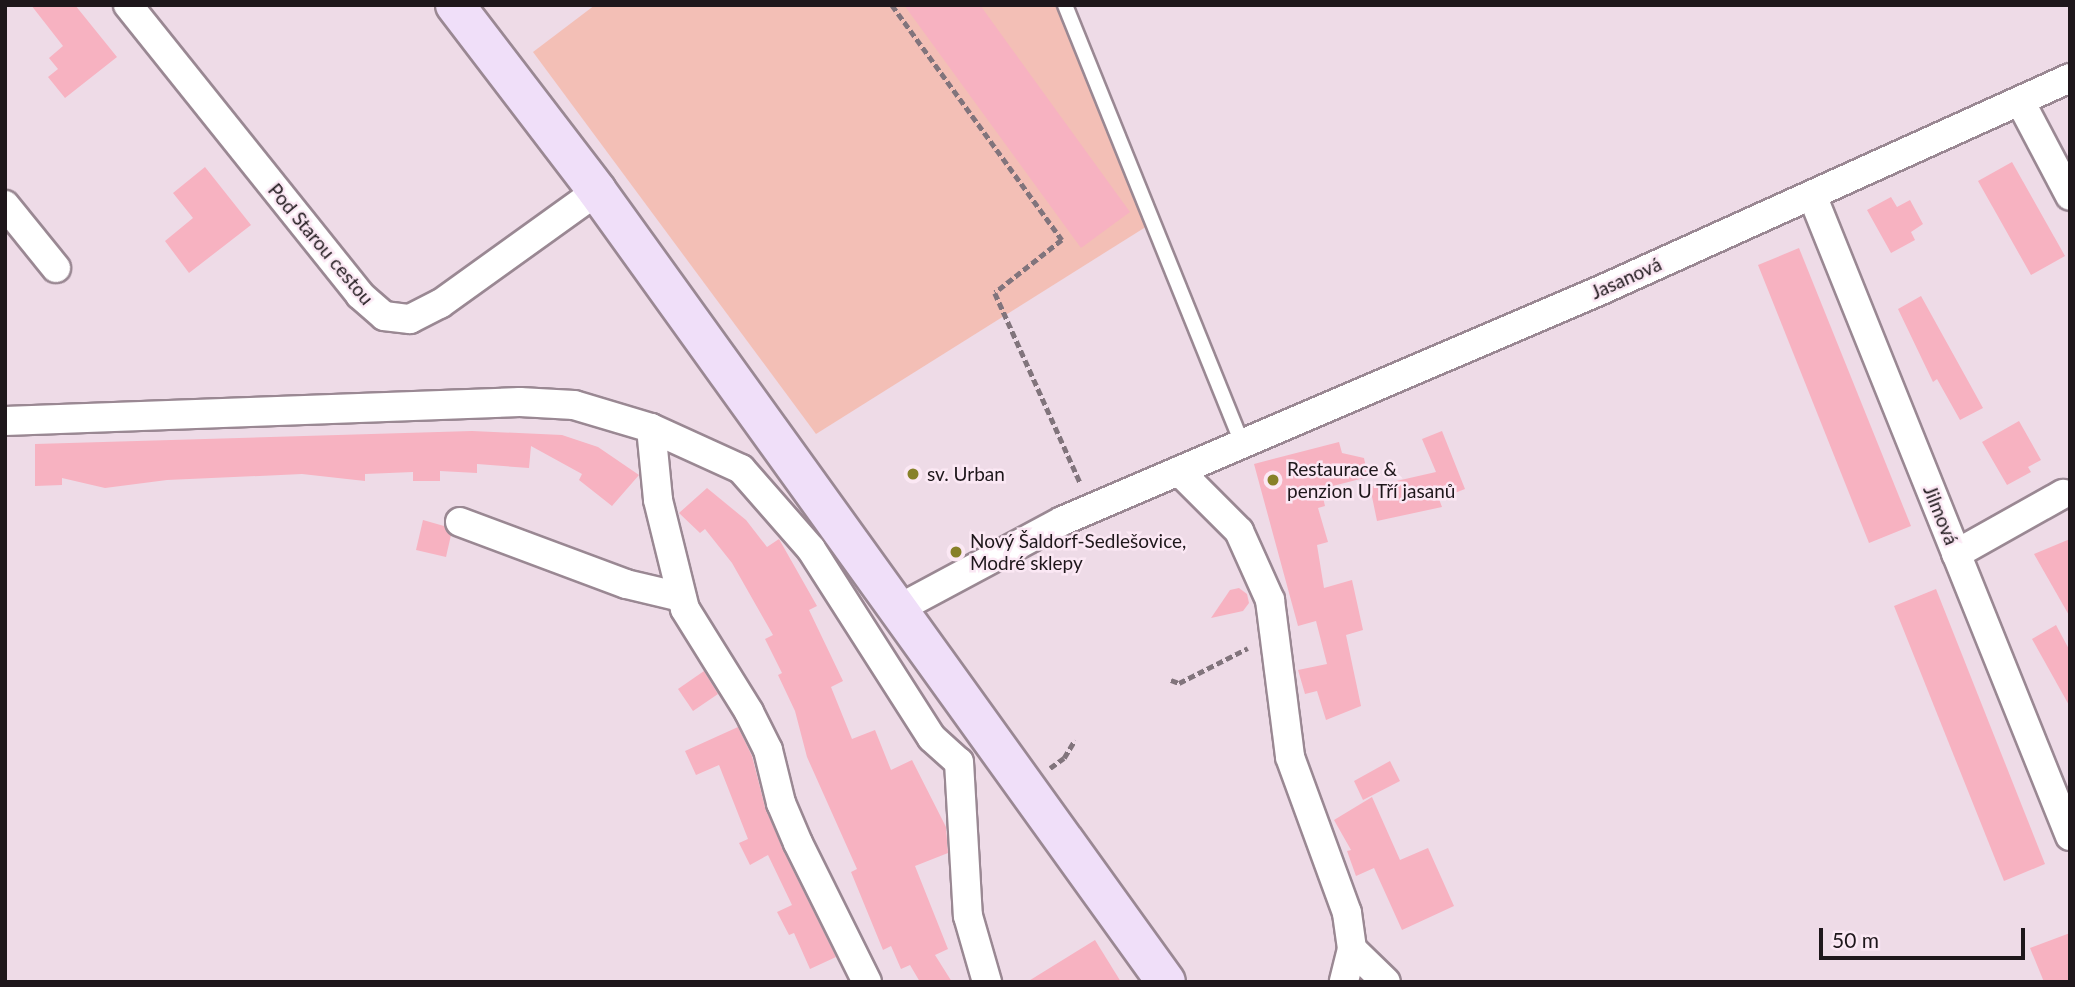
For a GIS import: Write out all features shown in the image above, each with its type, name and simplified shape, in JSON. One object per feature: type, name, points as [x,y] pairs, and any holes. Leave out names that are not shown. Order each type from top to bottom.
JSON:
[{"type":"main road","points":[[455,5],[597,191],[1166,982]]},
{"type":"street","name":"Pod Starou cestou","points":[[128,5],[360,295],[384,316],[410,319],[440,304],[597,191]]},
{"type":"street","name":"Jasanová","points":[[898,609],[1037,533],[1243,446],[2070,78]]},
{"type":"street","points":[[2020,101],[2070,196]]},
{"type":"street","name":"Jilmová","points":[[1812,195],[2070,836]]},
{"type":"street","points":[[5,205],[56,268]]},
{"type":"street","points":[[5,421],[520,402],[574,405],[651,428],[741,469],[811,549],[932,738],[959,762],[968,916],[987,982]]},
{"type":"street","points":[[651,428],[658,500],[681,597],[750,712],[768,750],[781,803],[798,843],[867,982]]},
{"type":"street","points":[[1179,471],[1228,518],[1248,546],[1270,600],[1290,757],[1347,912],[1352,948],[1344,982]]},
{"type":"street","points":[[1956,554],[2063,494]]},
{"type":"street","points":[[460,522],[626,584],[681,597]]},
{"type":"street","points":[[959,762],[996,746]]},
{"type":"street","points":[[1352,948],[1386,982]]},
{"type":"lane","points":[[1065,5],[1243,446]]},
{"type":"path","points":[[892,5],[1062,240],[995,293],[1081,485]]},
{"type":"path","points":[[1171,680],[1179,683],[1245,646],[1279,661]]},
{"type":"path","points":[[1046,771],[1064,758],[1075,740]]},
{"type":"shaded area","points":[[595,5],[1072,5],[1160,218],[816,434],[533,52]]},
{"type":"building","points":[[31,5],[75,5],[117,57],[65,98],[48,77],[58,69],[49,58],[63,46]]},
{"type":"building","points":[[904,5],[980,5],[1130,212],[1081,248]]},
{"type":"building","points":[[2012,162],[2065,256],[2031,275],[1978,181]]},
{"type":"building","points":[[205,167],[251,225],[189,273],[165,241],[193,218],[173,193]]},
{"type":"building","points":[[1891,197],[1897,207],[1910,200],[1923,224],[1911,232],[1915,240],[1891,253],[1867,210]]},
{"type":"building","points":[[1799,248],[1911,526],[1869,543],[1758,265]]},
{"type":"building","points":[[1921,296],[1983,408],[1960,420],[1937,379],[1933,382],[1898,309]]},
{"type":"building","points":[[2019,421],[2041,460],[2028,467],[2031,472],[2007,485],[1982,442]]},
{"type":"building","points":[[472,431],[562,435],[598,447],[639,475],[612,506],[579,480],[582,474],[531,446],[529,468],[477,464],[477,473],[440,471],[440,481],[413,481],[413,472],[365,474],[365,481],[302,474],[167,480],[105,488],[62,478],[62,485],[35,486],[35,444]]},
{"type":"building","points":[[1442,431],[1465,489],[1439,499],[1442,507],[1377,521],[1370,487],[1436,472],[1422,439]]},
{"type":"building","points":[[1339,442],[1342,453],[1364,458],[1368,477],[1321,489],[1325,506],[1318,508],[1328,542],[1317,545],[1324,588],[1352,580],[1363,630],[1346,635],[1361,706],[1326,720],[1317,691],[1305,694],[1298,670],[1327,664],[1316,621],[1298,626],[1254,464]]},
{"type":"building","points":[[707,488],[746,520],[767,547],[779,539],[817,606],[809,610],[843,681],[831,687],[852,739],[875,730],[891,770],[912,760],[946,827],[948,853],[915,866],[948,949],[935,955],[952,982],[920,982],[910,965],[901,969],[891,946],[883,950],[851,872],[857,869],[807,757],[795,711],[778,675],[782,673],[765,639],[773,635],[732,563],[705,529],[700,533],[679,513]]},
{"type":"building","points":[[423,520],[444,526],[451,535],[446,557],[416,550]]},
{"type":"building","points":[[2070,539],[2070,617],[2034,554]]},
{"type":"building","points":[[1239,588],[1247,594],[1249,603],[1243,611],[1211,618],[1230,590]]},
{"type":"building","points":[[1936,589],[2045,864],[2004,881],[1894,606]]},
{"type":"building","points":[[2056,625],[2070,651],[2070,707],[2032,639]]},
{"type":"building","points":[[704,671],[718,694],[693,711],[678,689]]},
{"type":"building","points":[[738,727],[752,756],[765,807],[783,850],[836,957],[810,969],[794,933],[789,935],[777,912],[792,905],[768,855],[750,865],[739,843],[748,839],[719,765],[696,775],[685,751]]},
{"type":"building","points":[[1390,761],[1400,781],[1363,800],[1354,781]]},
{"type":"building","points":[[1372,797],[1400,860],[1428,848],[1454,906],[1402,930],[1374,868],[1356,876],[1347,851],[1351,850],[1334,820]]},
{"type":"building","points":[[2070,933],[2070,982],[2044,982],[2030,948]]},
{"type":"building","points":[[1095,940],[1121,982],[1027,982]]},
{"type":"place","name":"sv. Urban","points":[[913,474]]},
{"type":"place","name":"Restaurace & penzion U Tří jasanů","points":[[1273,480]]},
{"type":"place","name":"Nový Šaldorf-Sedlešovice, Modré sklepy","points":[[956,552]]}]
